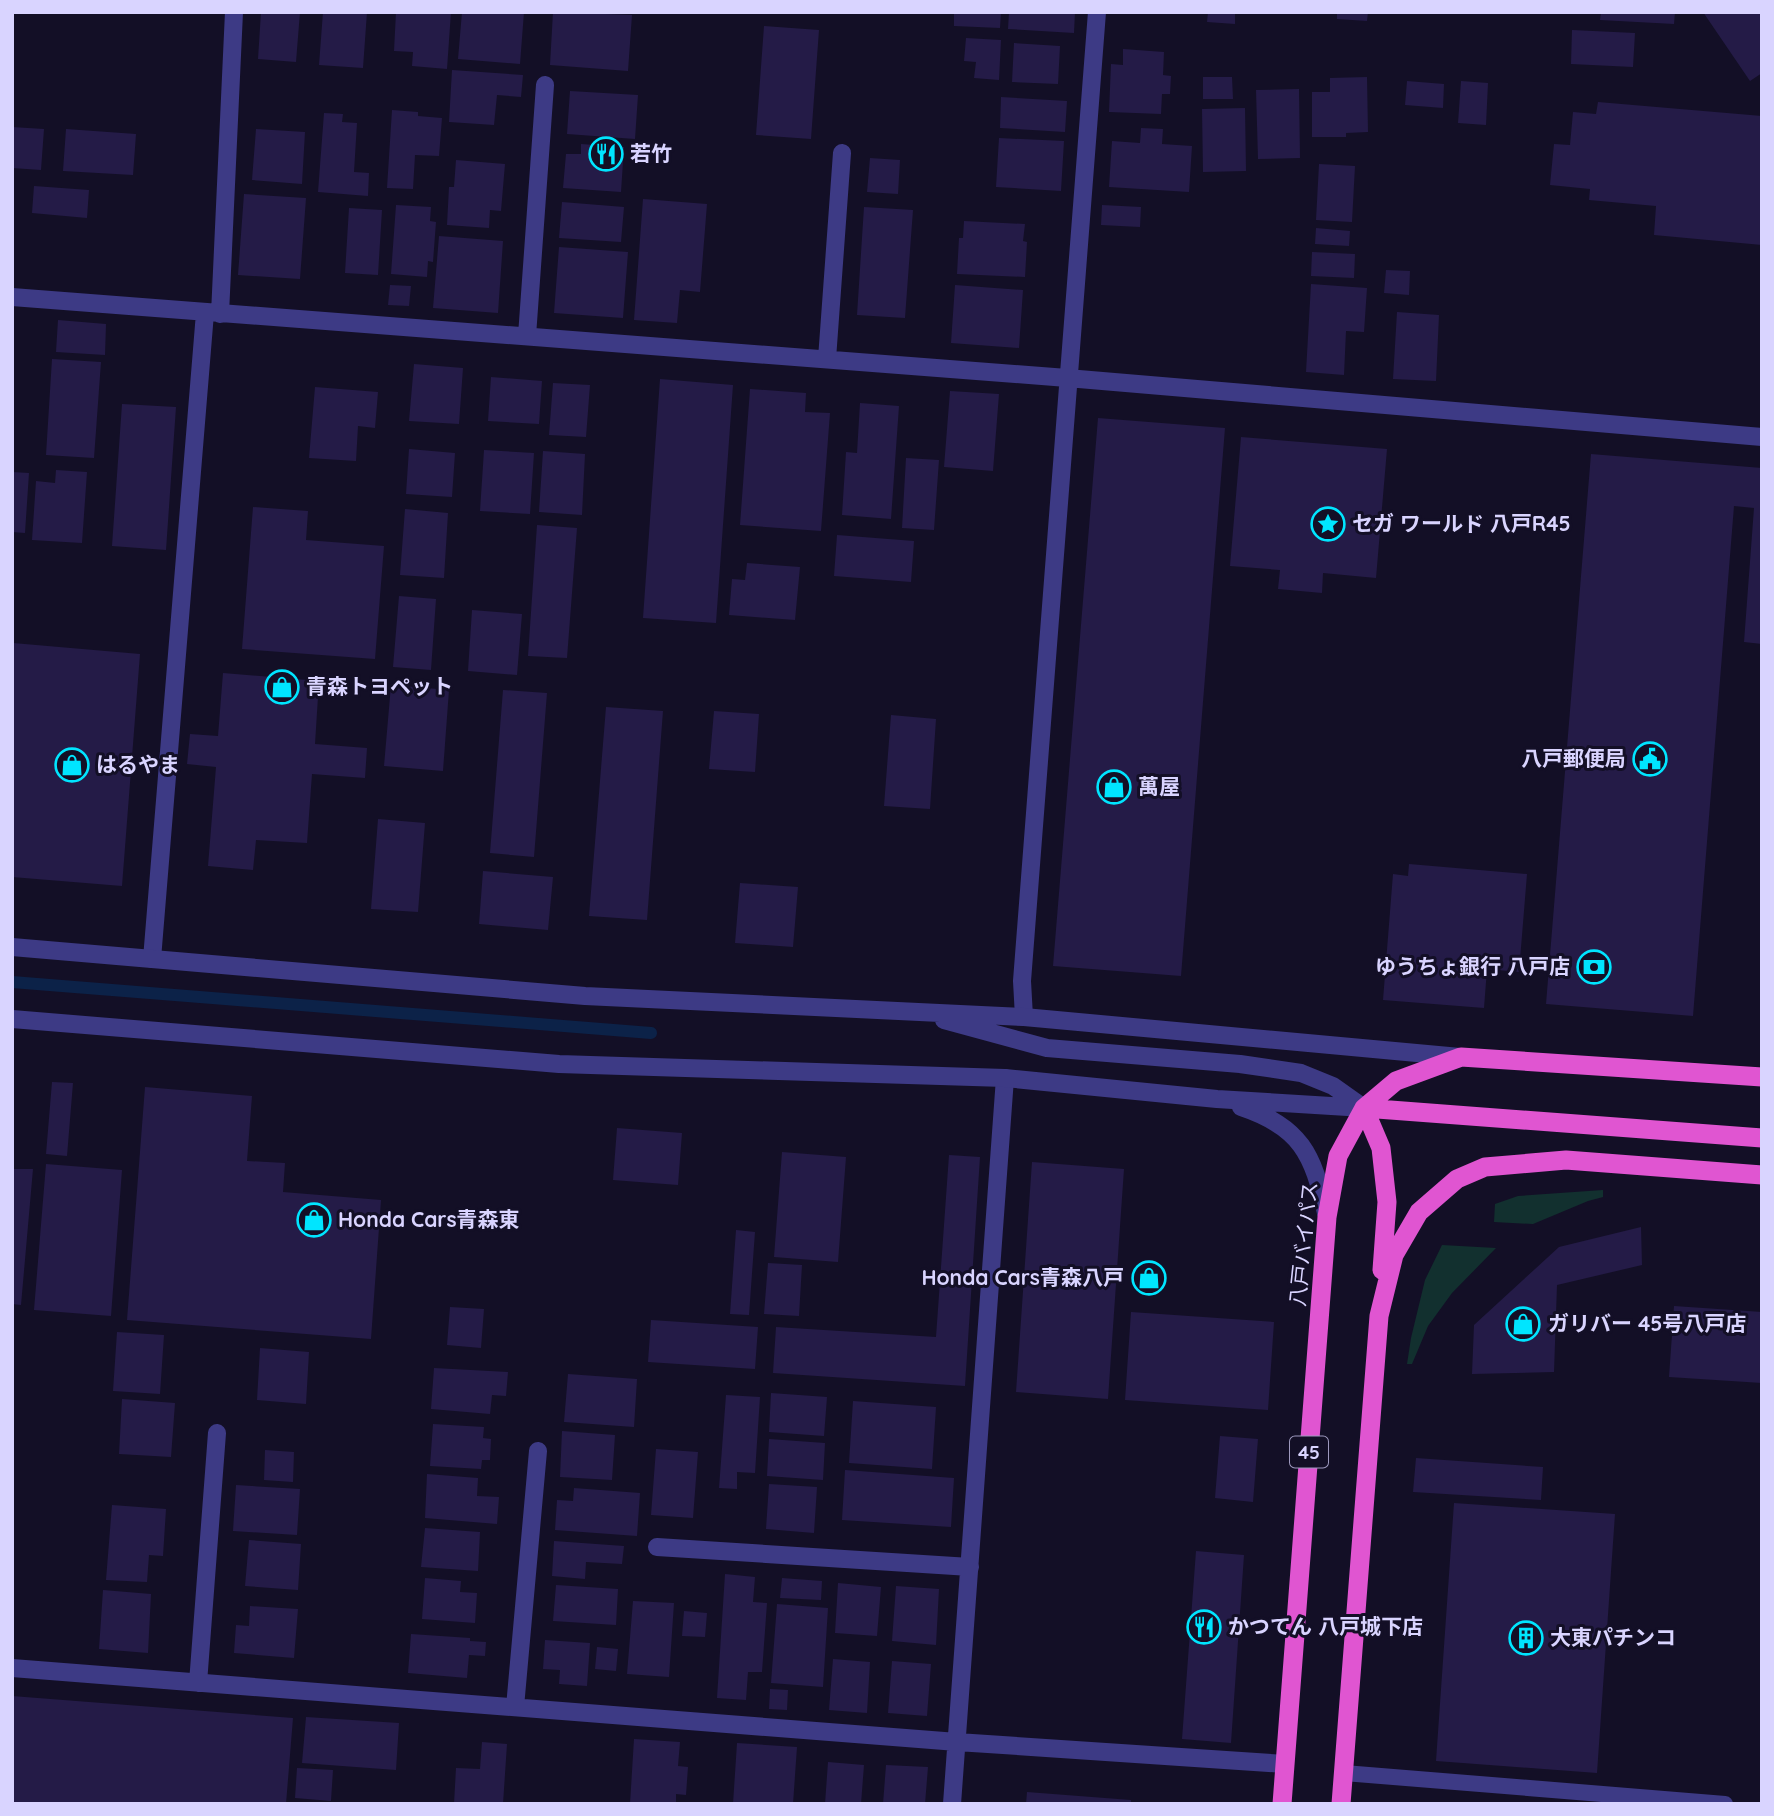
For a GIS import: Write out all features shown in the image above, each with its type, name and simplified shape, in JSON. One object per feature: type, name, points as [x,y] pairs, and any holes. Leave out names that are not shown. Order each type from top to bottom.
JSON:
[{"type":"highway","name":"八戸バイパス","points":[[1282,1804],[1327,1217],[1338,1156],[1364,1108],[1396,1081],[1461,1057],[1762,1077]]},
{"type":"highway","points":[[1341,1804],[1387,1202],[1381,1148],[1364,1108],[1762,1138]]},
{"type":"highway","points":[[1379,1316],[1394,1255],[1419,1212],[1457,1179],[1485,1167],[1566,1160],[1762,1175]]},
{"type":"street","points":[[152,959],[213,313],[234,12]]},
{"type":"street","points":[[1024,1017],[1022,981],[1097,12]]},
{"type":"street","points":[[527,336],[545,85]]},
{"type":"street","points":[[827,359],[842,153]]},
{"type":"street","points":[[12,297],[1067,378],[1762,437]]},
{"type":"street","points":[[12,947],[585,996],[1024,1017],[1461,1057]]},
{"type":"street","points":[[907,1010],[1047,1048],[1240,1064],[1301,1073],[1333,1086],[1364,1108]]},
{"type":"street","points":[[12,1020],[559,1063],[1005,1079],[1217,1099],[1364,1108]]},
{"type":"street","points":[[952,1804],[1005,1079]]},
{"type":"street","points":[[1217,1099],[1270,1117],[1298,1139],[1318,1174],[1327,1217]]},
{"type":"street","points":[[198,1683],[217,1433]]},
{"type":"street","points":[[515,1707],[538,1451]]},
{"type":"street","points":[[657,1547],[970,1567]]},
{"type":"street","points":[[12,1668],[957,1742],[1285,1764]]},
{"type":"lane","points":[[1344,1773],[1725,1804]]},
{"type":"green space","points":[[1603,1190],[1603,1197],[1533,1224],[1494,1222],[1495,1204],[1518,1196]]},
{"type":"green space","points":[[1442,1245],[1496,1248],[1452,1293],[1428,1326],[1412,1364],[1407,1364],[1425,1280]]},
{"type":"building","points":[[261,12],[300,12],[296,62],[258,59]]},
{"type":"building","points":[[323,12],[367,12],[363,68],[319,65]]},
{"type":"building","points":[[396,12],[451,12],[447,69],[412,66],[413,52],[394,51]]},
{"type":"building","points":[[462,12],[524,12],[520,64],[458,59]]},
{"type":"building","points":[[553,12],[632,15],[628,71],[550,65]]},
{"type":"building","points":[[954,12],[1001,12],[1000,28],[954,26]]},
{"type":"building","points":[[1009,12],[1075,12],[1074,33],[1008,29]]},
{"type":"building","points":[[1208,12],[1235,12],[1235,24],[1207,22]]},
{"type":"building","points":[[1337,12],[1368,12],[1367,21],[1337,19]]},
{"type":"building","points":[[1601,12],[1675,12],[1674,24],[1600,20]]},
{"type":"building","points":[[1703,12],[1762,12],[1762,73],[1750,81]]},
{"type":"building","points":[[764,26],[819,30],[811,139],[756,135]]},
{"type":"building","points":[[1572,30],[1635,33],[1633,67],[1571,64]]},
{"type":"building","points":[[966,38],[1001,40],[999,80],[974,78],[976,62],[964,61]]},
{"type":"building","points":[[1014,43],[1060,46],[1058,84],[1012,82]]},
{"type":"building","points":[[1123,49],[1164,52],[1163,75],[1171,76],[1170,94],[1162,94],[1161,114],[1109,112],[1111,64],[1123,65]]},
{"type":"building","points":[[452,70],[523,75],[521,97],[497,95],[494,125],[449,122]]},
{"type":"building","points":[[1203,77],[1232,77],[1233,99],[1203,99]]},
{"type":"building","points":[[1367,77],[1368,132],[1346,133],[1346,137],[1312,137],[1312,92],[1330,92],[1330,78]]},
{"type":"building","points":[[1407,81],[1444,84],[1443,108],[1405,105]]},
{"type":"building","points":[[1461,81],[1488,83],[1486,125],[1458,123]]},
{"type":"building","points":[[1299,89],[1300,158],[1258,159],[1256,90]]},
{"type":"building","points":[[570,91],[638,95],[635,139],[567,134]]},
{"type":"building","points":[[1001,97],[1067,101],[1065,132],[1000,128]]},
{"type":"building","points":[[1598,102],[1762,116],[1762,245],[1654,235],[1656,206],[1589,200],[1590,189],[1550,185],[1554,144],[1570,145],[1573,112],[1596,114]]},
{"type":"building","points":[[1245,108],[1246,171],[1203,172],[1202,109]]},
{"type":"building","points":[[392,110],[418,112],[418,116],[442,118],[439,156],[415,155],[413,189],[387,188]]},
{"type":"building","points":[[324,113],[343,114],[342,122],[357,123],[354,172],[369,173],[368,196],[318,192]]},
{"type":"building","points":[[12,127],[44,129],[41,170],[12,168]]},
{"type":"building","points":[[1141,128],[1163,129],[1162,144],[1192,146],[1189,192],[1109,187],[1112,141],[1140,143]]},
{"type":"building","points":[[66,129],[136,134],[133,175],[63,171]]},
{"type":"building","points":[[256,129],[305,132],[302,184],[252,180]]},
{"type":"building","points":[[999,138],[1064,141],[1061,191],[996,187]]},
{"type":"building","points":[[581,144],[624,147],[621,192],[563,188],[566,154],[581,154]]},
{"type":"building","points":[[870,158],[900,160],[898,194],[867,192]]},
{"type":"building","points":[[456,160],[505,164],[501,211],[490,210],[489,228],[447,225],[449,187],[454,187]]},
{"type":"building","points":[[1319,164],[1355,166],[1352,222],[1316,220]]},
{"type":"building","points":[[34,186],[89,190],[87,218],[32,213]]},
{"type":"building","points":[[244,194],[306,198],[300,279],[238,275]]},
{"type":"building","points":[[643,199],[707,204],[700,292],[680,290],[677,323],[634,320]]},
{"type":"building","points":[[562,202],[624,207],[621,242],[559,238]]},
{"type":"building","points":[[396,205],[431,207],[430,221],[436,222],[433,262],[428,261],[427,277],[391,274]]},
{"type":"building","points":[[1102,205],[1141,207],[1140,227],[1101,225]]},
{"type":"building","points":[[864,207],[913,210],[905,318],[857,315]]},
{"type":"building","points":[[349,208],[382,210],[378,275],[345,273]]},
{"type":"building","points":[[964,221],[1025,224],[1025,277],[957,274],[959,238],[963,238]]},
{"type":"building","points":[[1316,228],[1350,231],[1349,246],[1315,244]]},
{"type":"building","points":[[439,236],[503,241],[498,313],[433,308]]},
{"type":"building","points":[[559,247],[628,252],[623,318],[554,313]]},
{"type":"building","points":[[1312,252],[1355,254],[1354,278],[1311,276]]},
{"type":"building","points":[[1386,270],[1410,271],[1409,295],[1384,293]]},
{"type":"building","points":[[1311,284],[1367,288],[1364,332],[1346,331],[1344,375],[1306,372]]},
{"type":"building","points":[[390,285],[411,286],[409,306],[388,305]]},
{"type":"building","points":[[955,285],[1023,290],[1019,348],[951,343]]},
{"type":"building","points":[[1397,312],[1439,315],[1436,381],[1393,379]]},
{"type":"building","points":[[58,320],[106,324],[105,355],[56,352]]},
{"type":"building","points":[[52,359],[101,362],[94,458],[46,455]]},
{"type":"building","points":[[414,364],[463,368],[459,424],[409,421]]},
{"type":"building","points":[[491,377],[542,381],[539,424],[488,421]]},
{"type":"building","points":[[660,379],[733,385],[716,623],[643,618]]},
{"type":"building","points":[[553,383],[590,385],[586,437],[549,435]]},
{"type":"building","points":[[315,387],[378,392],[375,428],[358,426],[356,461],[309,458]]},
{"type":"building","points":[[750,389],[806,393],[805,412],[830,413],[821,531],[740,525]]},
{"type":"building","points":[[950,391],[999,394],[993,471],[944,467]]},
{"type":"building","points":[[860,403],[899,406],[891,519],[842,515],[846,452],[857,453]]},
{"type":"building","points":[[122,404],[176,407],[166,550],[112,546]]},
{"type":"building","points":[[1098,418],[1225,428],[1181,976],[1053,966]]},
{"type":"building","points":[[1241,437],[1387,449],[1376,578],[1323,573],[1322,593],[1278,589],[1280,570],[1230,566]]},
{"type":"building","points":[[409,449],[455,453],[452,497],[406,494]]},
{"type":"building","points":[[484,450],[534,453],[530,514],[480,511]]},
{"type":"building","points":[[543,451],[585,454],[582,515],[539,512]]},
{"type":"building","points":[[1591,454],[1762,468],[1762,644],[1744,642],[1754,508],[1734,506],[1693,1016],[1546,1004]]},
{"type":"building","points":[[906,458],[939,460],[934,530],[902,528]]},
{"type":"building","points":[[56,470],[87,472],[82,543],[32,540],[36,481],[55,483]]},
{"type":"building","points":[[12,472],[29,473],[25,533],[12,532]]},
{"type":"building","points":[[253,507],[308,511],[306,540],[384,546],[375,659],[242,649]]},
{"type":"building","points":[[405,509],[448,513],[444,578],[400,575]]},
{"type":"building","points":[[537,525],[577,528],[567,658],[528,656]]},
{"type":"building","points":[[837,535],[914,541],[911,582],[834,576]]},
{"type":"building","points":[[747,563],[800,567],[795,620],[729,615],[732,579],[745,580]]},
{"type":"building","points":[[399,596],[436,599],[431,670],[393,667]]},
{"type":"building","points":[[472,610],[522,614],[517,675],[468,671]]},
{"type":"building","name":"はるやま","points":[[13,643],[140,654],[122,886],[12,877]]},
{"type":"building","points":[[223,673],[319,681],[315,744],[367,748],[365,778],[312,774],[307,843],[256,840],[253,870],[208,866],[216,767],[187,764],[190,734],[218,736]]},
{"type":"building","points":[[391,685],[449,690],[443,771],[384,766]]},
{"type":"building","points":[[503,690],[547,693],[534,857],[490,853]]},
{"type":"building","points":[[606,707],[663,711],[647,920],[589,916]]},
{"type":"building","points":[[714,711],[759,714],[755,772],[709,769]]},
{"type":"building","points":[[891,715],[936,719],[930,809],[884,806]]},
{"type":"building","points":[[378,819],[425,823],[418,912],[371,909]]},
{"type":"building","points":[[1409,864],[1527,874],[1519,972],[1487,969],[1484,1008],[1383,1000],[1393,874],[1408,876]]},
{"type":"building","points":[[483,871],[553,877],[548,930],[479,924]]},
{"type":"building","points":[[740,883],[798,887],[793,947],[735,943]]},
{"type":"building","points":[[52,1082],[73,1083],[67,1156],[46,1154]]},
{"type":"building","points":[[145,1087],[252,1096],[247,1161],[285,1163],[283,1192],[381,1200],[371,1339],[127,1320]]},
{"type":"building","points":[[617,1128],[682,1133],[678,1185],[613,1180]]},
{"type":"building","points":[[782,1152],[846,1157],[838,1262],[774,1257]]},
{"type":"building","points":[[949,1155],[980,1157],[965,1386],[773,1373],[776,1327],[936,1337]]},
{"type":"building","points":[[1032,1162],[1124,1169],[1108,1399],[1016,1392]]},
{"type":"building","points":[[46,1164],[122,1170],[111,1316],[34,1310]]},
{"type":"building","points":[[12,1169],[33,1169],[21,1305],[12,1304]]},
{"type":"building","points":[[1641,1227],[1642,1265],[1557,1285],[1554,1372],[1472,1374],[1474,1325],[1559,1247]]},
{"type":"building","points":[[736,1230],[755,1232],[749,1315],[730,1314]]},
{"type":"building","points":[[768,1263],[802,1265],[799,1316],[764,1314]]},
{"type":"building","points":[[1674,1306],[1762,1312],[1762,1383],[1669,1377]]},
{"type":"building","points":[[450,1307],[484,1309],[481,1348],[447,1345]]},
{"type":"building","points":[[1131,1312],[1274,1322],[1268,1410],[1125,1400]]},
{"type":"building","points":[[651,1320],[758,1327],[755,1369],[648,1362]]},
{"type":"building","points":[[117,1332],[164,1335],[160,1394],[113,1391]]},
{"type":"building","points":[[260,1348],[309,1352],[306,1404],[257,1400]]},
{"type":"building","points":[[434,1368],[508,1372],[506,1396],[492,1395],[490,1414],[431,1409]]},
{"type":"building","points":[[568,1374],[637,1379],[634,1427],[564,1422]]},
{"type":"building","points":[[771,1393],[827,1397],[824,1436],[769,1432]]},
{"type":"building","points":[[726,1395],[760,1397],[755,1473],[737,1472],[737,1489],[719,1488]]},
{"type":"building","points":[[122,1399],[175,1403],[171,1457],[119,1454]]},
{"type":"building","points":[[853,1401],[936,1407],[932,1469],[849,1463]]},
{"type":"building","points":[[433,1424],[484,1427],[483,1438],[491,1439],[490,1460],[482,1460],[481,1469],[430,1466]]},
{"type":"building","points":[[562,1431],[615,1435],[612,1480],[560,1477]]},
{"type":"building","points":[[1220,1436],[1258,1439],[1253,1502],[1215,1498]]},
{"type":"building","points":[[769,1439],[825,1443],[823,1480],[767,1476]]},
{"type":"building","points":[[656,1449],[698,1452],[693,1518],[651,1515]]},
{"type":"building","points":[[265,1450],[294,1452],[293,1482],[264,1480]]},
{"type":"building","points":[[1416,1458],[1543,1467],[1541,1500],[1413,1492]]},
{"type":"building","points":[[845,1470],[954,1478],[951,1527],[842,1520]]},
{"type":"building","points":[[427,1474],[478,1478],[477,1496],[499,1497],[497,1524],[425,1518]]},
{"type":"building","points":[[769,1484],[817,1487],[814,1533],[766,1529]]},
{"type":"building","points":[[236,1485],[300,1489],[297,1535],[233,1531]]},
{"type":"building","points":[[574,1488],[640,1493],[637,1536],[555,1530],[557,1500],[573,1501]]},
{"type":"building","name":"大東パチンコ","points":[[1454,1503],[1615,1514],[1597,1773],[1436,1761]]},
{"type":"building","points":[[112,1505],[166,1509],[163,1556],[149,1555],[147,1582],[106,1580]]},
{"type":"building","points":[[425,1528],[480,1532],[478,1571],[421,1567]]},
{"type":"building","points":[[249,1540],[301,1544],[298,1590],[245,1586]]},
{"type":"building","points":[[554,1541],[624,1546],[622,1564],[586,1562],[585,1579],[552,1576]]},
{"type":"building","points":[[1196,1551],[1244,1555],[1231,1743],[1182,1739]]},
{"type":"building","points":[[725,1574],[755,1577],[753,1602],[767,1603],[762,1672],[748,1672],[746,1700],[717,1698]]},
{"type":"building","points":[[425,1578],[461,1581],[460,1592],[477,1593],[475,1623],[422,1619]]},
{"type":"building","points":[[782,1578],[822,1581],[821,1600],[780,1598]]},
{"type":"building","points":[[838,1583],[881,1587],[877,1636],[835,1633]]},
{"type":"building","points":[[556,1585],[618,1589],[616,1625],[553,1621]]},
{"type":"building","points":[[896,1586],[939,1589],[936,1645],[892,1641]]},
{"type":"building","points":[[103,1590],[151,1594],[148,1653],[99,1649]]},
{"type":"building","points":[[633,1601],[674,1603],[669,1677],[627,1674]]},
{"type":"building","points":[[777,1604],[828,1608],[823,1687],[771,1683]]},
{"type":"building","points":[[250,1606],[298,1609],[294,1658],[234,1653],[236,1625],[249,1626]]},
{"type":"building","points":[[684,1611],[707,1613],[705,1637],[682,1636]]},
{"type":"building","points":[[411,1634],[470,1638],[470,1641],[486,1642],[485,1656],[469,1655],[467,1678],[408,1673]]},
{"type":"building","points":[[545,1640],[590,1643],[587,1686],[559,1684],[560,1670],[543,1669]]},
{"type":"building","points":[[597,1647],[618,1649],[616,1671],[595,1669]]},
{"type":"building","points":[[833,1659],[870,1662],[867,1713],[829,1710]]},
{"type":"building","points":[[892,1661],[931,1664],[927,1716],[888,1713]]},
{"type":"building","points":[[770,1689],[788,1690],[787,1710],[769,1709]]},
{"type":"building","points":[[12,1696],[293,1718],[286,1804],[12,1804]]},
{"type":"building","points":[[306,1717],[399,1723],[396,1770],[302,1763]]},
{"type":"building","points":[[634,1739],[680,1742],[678,1766],[688,1767],[686,1795],[676,1794],[676,1804],[630,1804]]},
{"type":"building","points":[[482,1742],[507,1744],[503,1804],[454,1804],[456,1768],[480,1769]]},
{"type":"building","points":[[737,1743],[797,1747],[793,1804],[733,1804]]},
{"type":"building","points":[[828,1762],[864,1765],[861,1804],[825,1804]]},
{"type":"building","points":[[886,1765],[928,1767],[925,1804],[883,1804]]},
{"type":"building","points":[[297,1768],[333,1770],[331,1801],[295,1798]]},
{"type":"building","points":[[1027,1792],[1131,1800],[1131,1804],[1026,1804]]},
{"type":"waterway","points":[[12,982],[651,1033]]},
{"type":"place","name":"若竹","points":[[606,154]]},
{"type":"place","name":"セガ ワールド 八戸R45","points":[[1328,524]]},
{"type":"place","name":"青森トヨペット","points":[[282,687]]},
{"type":"place","name":"八戸郵便局","points":[[1650,759]]},
{"type":"place","name":"はるやま","points":[[72,765]]},
{"type":"place","name":"萬屋","points":[[1114,787]]},
{"type":"place","name":"ゆうちょ銀行 八戸店","points":[[1594,967]]},
{"type":"place","name":"Honda Cars青森東","points":[[314,1220]]},
{"type":"place","name":"Honda Cars青森八戸","points":[[1149,1278]]},
{"type":"place","name":"ガリバー 45号八戸店","points":[[1523,1324]]},
{"type":"place","name":"かつてん 八戸城下店","points":[[1204,1627]]},
{"type":"place","name":"大東パチンコ","points":[[1526,1638]]}]
